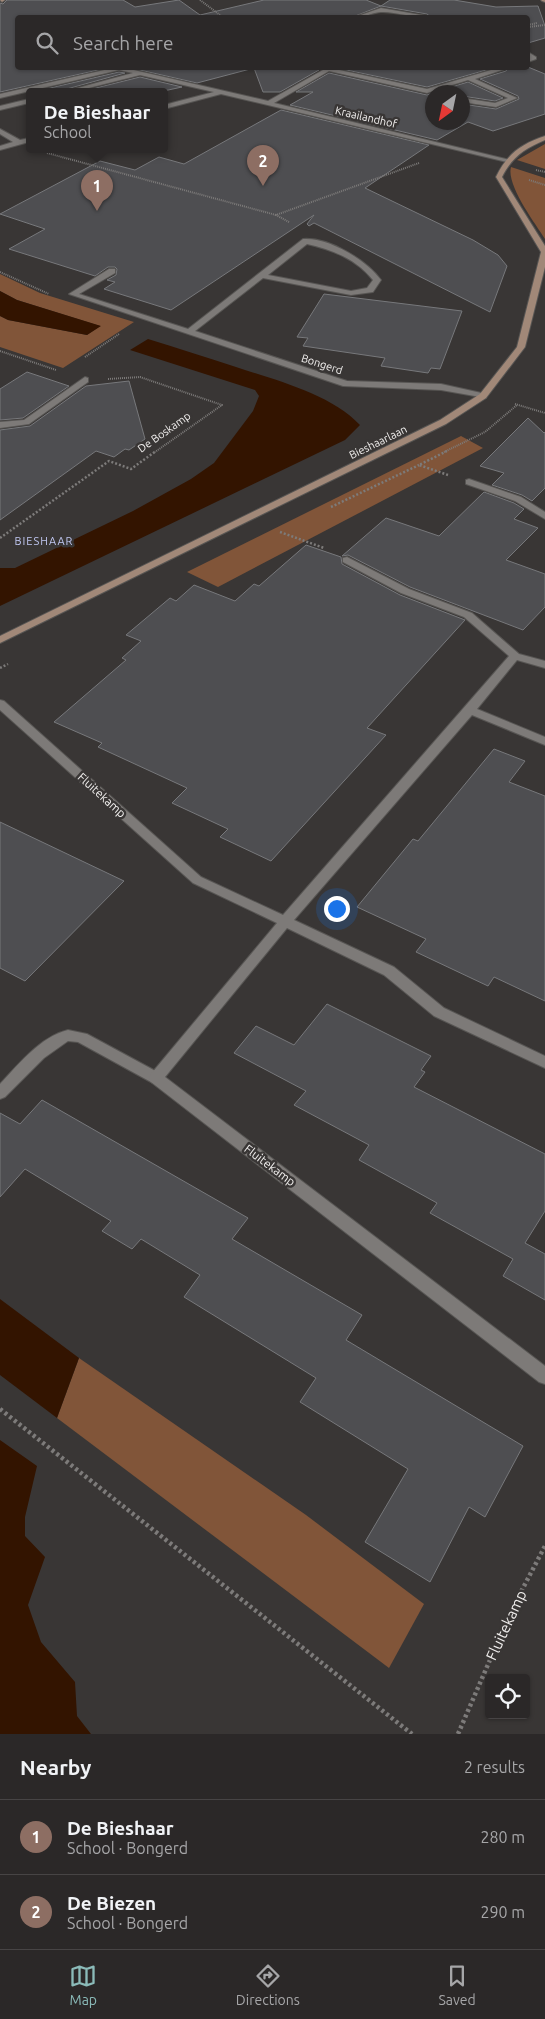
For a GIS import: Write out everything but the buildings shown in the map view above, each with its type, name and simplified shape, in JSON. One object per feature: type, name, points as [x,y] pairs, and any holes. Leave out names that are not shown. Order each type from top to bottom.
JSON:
[{"type":"street","points":[[365,15],[381,10],[410,15]]},
{"type":"street","name":"Kraailandhof","points":[[34,88],[110,70]]},
{"type":"street","name":"Kraailandhof","points":[[128,70],[507,160]]},
{"type":"street","points":[[144,73],[150,70]]},
{"type":"street","points":[[268,104],[323,70]]},
{"type":"street","points":[[335,70],[425,91]]},
{"type":"street","points":[[450,85],[496,70]]},
{"type":"street","name":"Kraailandhof","points":[[82,88],[144,73]]},
{"type":"street","points":[[468,78],[514,98],[496,105],[470,101]]},
{"type":"street","name":"Kraailandhof","points":[[0,96],[26,90]]},
{"type":"street","name":"Kraailandhof","points":[[168,106],[221,92]]},
{"type":"street","points":[[0,108],[26,102]]},
{"type":"street","points":[[0,131],[19,143]]},
{"type":"street","points":[[507,160],[518,150],[545,138]]},
{"type":"street","points":[[0,148],[26,141]]},
{"type":"street","name":"Bieshaarlaan","points":[[0,640],[442,422],[483,396],[521,347],[545,252],[499,177],[507,160]]},
{"type":"street","points":[[189,332],[306,241],[338,249],[368,267],[377,280],[370,290],[351,293],[262,276]]},
{"type":"street","points":[[73,294],[112,271]]},
{"type":"street","name":"Bongerd","points":[[73,294],[346,384],[441,386],[483,396]]},
{"type":"street","points":[[0,424],[26,422],[85,380]]},
{"type":"street","points":[[469,482],[518,499],[545,516]]},
{"type":"street","points":[[347,560],[405,591],[468,615],[515,656],[545,665]]},
{"type":"street","points":[[156,1078],[286,921],[515,656]]},
{"type":"street","name":"Fluitekamp","points":[[0,704],[197,880],[388,971],[439,1012],[545,1062]]},
{"type":"street","points":[[470,710],[545,741]]},
{"type":"street","name":"Fluitekamp","points":[[0,1093],[52,1044],[63,1037],[71,1035],[82,1038],[156,1078],[545,1376]]},
{"type":"path","points":[[200,0],[220,15]]},
{"type":"path","points":[[530,27],[545,25]]},
{"type":"path","points":[[276,215],[435,158],[450,147]]},
{"type":"path","points":[[47,153],[276,215],[313,235],[306,241]]},
{"type":"path","points":[[0,272],[42,292],[66,298],[73,294]]},
{"type":"path","name":"De Boskamp","points":[[0,351],[85,380],[140,377],[222,405],[131,469],[109,461],[0,538]]},
{"type":"path","points":[[483,396],[517,404],[545,414]]},
{"type":"path","points":[[324,511],[484,432],[517,404]]},
{"type":"path","points":[[419,465],[469,482]]},
{"type":"path","points":[[289,528],[280,532],[340,554],[347,560]]},
{"type":"path","points":[[0,1409],[412,1734]]},
{"type":"path","name":"Fluitekamp","points":[[458,1734],[512,1609],[545,1546]]},
{"type":"shaded area","points":[[545,144],[545,169],[517,160]]},
{"type":"shaded area","points":[[511,167],[545,178],[545,239],[517,193],[513,184]]},
{"type":"shaded area","points":[[0,274],[40,293],[134,322],[63,368],[0,347],[0,316],[8,320],[87,335],[100,326],[17,300],[0,291]]},
{"type":"shaded area","points":[[0,291],[17,300],[101,326],[87,335],[8,320],[0,316]]},
{"type":"shaded area","points":[[148,339],[302,389],[334,405],[360,425],[345,440],[0,606],[0,568],[15,568],[133,511],[191,479],[214,463],[253,411],[259,396],[255,390],[130,350]]},
{"type":"shaded area","points":[[461,436],[483,448],[218,587],[187,572]]},
{"type":"shaded area","points":[[0,1299],[79,1358],[57,1418],[0,1375]]},
{"type":"shaded area","points":[[79,1358],[306,1515],[424,1604],[389,1668],[57,1418]]},
{"type":"shaded area","points":[[0,1440],[37,1466],[25,1517],[25,1536],[45,1557],[28,1605],[41,1642],[75,1682],[77,1716],[91,1734],[0,1734]]},
{"type":"place","name":"De Biezen","points":[[263,186]]},
{"type":"place","name":"De Bieshaar","points":[[97,211]]},
{"type":"district","name":"BIESHAAR","points":[[44,541]]}]
